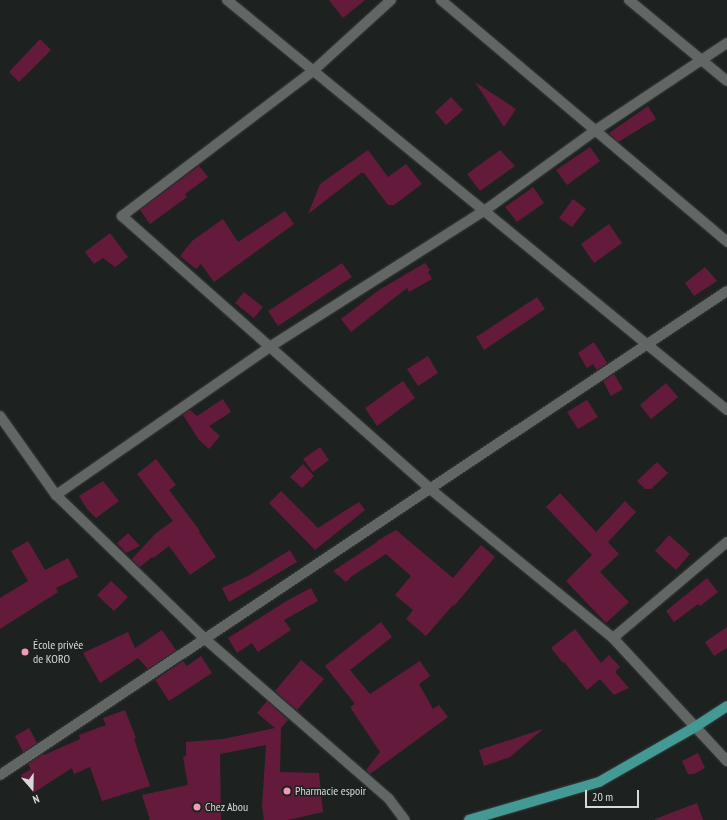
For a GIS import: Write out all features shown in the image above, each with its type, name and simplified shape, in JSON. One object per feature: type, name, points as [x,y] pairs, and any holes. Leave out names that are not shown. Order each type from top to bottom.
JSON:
[{"type":"main road","points":[[469,820],[599,782],[695,727],[727,706]]},
{"type":"street","points":[[227,0],[727,410]]},
{"type":"street","points":[[391,0],[313,71],[122,216],[271,346],[429,488],[613,638],[727,761]]},
{"type":"street","points":[[441,0],[727,242]]},
{"type":"street","points":[[629,0],[727,82]]},
{"type":"street","points":[[56,495],[271,346],[484,211],[596,130],[727,43]]},
{"type":"street","points":[[0,775],[727,291]]},
{"type":"street","points":[[0,416],[56,495],[204,638],[389,799],[405,820]]},
{"type":"street","points":[[613,638],[727,542]]},
{"type":"building","points":[[329,0],[365,0],[343,18]]},
{"type":"building","points":[[40,39],[51,50],[19,82],[9,72]]},
{"type":"building","points":[[475,82],[516,109],[504,127]]},
{"type":"building","points":[[451,97],[463,110],[446,125],[435,112]]},
{"type":"building","points":[[648,106],[656,119],[618,142],[609,133]]},
{"type":"building","points":[[590,147],[600,161],[567,185],[556,170]]},
{"type":"building","points":[[368,150],[388,177],[406,164],[422,184],[394,205],[388,205],[364,173],[361,173],[308,214],[320,184]]},
{"type":"building","points":[[500,150],[515,166],[480,191],[467,174]]},
{"type":"building","points":[[199,166],[208,177],[185,194],[187,197],[150,224],[140,210]]},
{"type":"building","points":[[533,187],[544,203],[517,222],[505,207]]},
{"type":"building","points":[[573,199],[586,209],[572,227],[559,218]]},
{"type":"building","points":[[285,211],[294,224],[214,282],[201,264],[196,269],[180,256],[192,241],[223,219],[238,242]]},
{"type":"building","points":[[609,224],[622,243],[594,263],[581,244]]},
{"type":"building","points":[[110,233],[128,257],[115,267],[103,258],[94,264],[85,252]]},
{"type":"building","points":[[342,263],[352,277],[278,326],[268,311]]},
{"type":"building","points":[[425,263],[430,270],[428,272],[432,279],[409,292],[407,288],[351,332],[341,319],[379,290]]},
{"type":"building","points":[[705,267],[717,281],[694,296],[685,283]]},
{"type":"building","points":[[244,292],[263,307],[254,318],[235,303]]},
{"type":"building","points":[[537,297],[545,309],[484,350],[476,337]]},
{"type":"building","points":[[594,342],[607,363],[597,370],[593,364],[587,368],[578,353]]},
{"type":"building","points":[[428,356],[438,373],[418,386],[407,369]]},
{"type":"building","points":[[614,374],[623,389],[611,396],[603,381]]},
{"type":"building","points":[[403,381],[415,398],[377,426],[365,408]]},
{"type":"building","points":[[666,383],[678,397],[651,419],[640,405]]},
{"type":"building","points":[[223,399],[231,412],[209,426],[220,436],[209,449],[199,440],[183,415],[190,410],[197,416]]},
{"type":"building","points":[[587,400],[598,417],[578,429],[567,412]]},
{"type":"building","points":[[320,447],[329,460],[313,472],[303,459]]},
{"type":"building","points":[[156,459],[176,485],[169,490],[200,531],[199,532],[216,557],[190,575],[169,546],[140,567],[132,559],[156,533],[173,521],[137,474]]},
{"type":"building","points":[[657,462],[668,473],[651,489],[645,489],[637,481]]},
{"type":"building","points":[[303,464],[314,476],[302,488],[290,477]]},
{"type":"building","points":[[103,481],[119,501],[96,518],[87,509],[79,496]]},
{"type":"building","points":[[281,491],[318,528],[359,502],[365,510],[315,550],[269,503]]},
{"type":"building","points":[[560,493],[596,532],[625,501],[636,512],[608,542],[619,554],[600,572],[629,602],[606,623],[566,581],[592,555],[546,507]]},
{"type":"building","points":[[396,530],[453,578],[481,545],[495,557],[454,606],[453,605],[426,636],[406,619],[413,610],[395,595],[411,576],[386,554],[352,576],[346,582],[333,571]]},
{"type":"building","points":[[128,533],[140,546],[126,553],[117,543]]},
{"type":"building","points":[[669,535],[690,554],[676,570],[655,551]]},
{"type":"building","points":[[28,541],[45,570],[68,558],[78,577],[56,588],[58,592],[0,629],[0,598],[28,581],[11,551]]},
{"type":"building","points":[[290,550],[297,562],[229,602],[222,588],[248,576]]},
{"type":"building","points":[[707,578],[718,592],[700,606],[698,604],[674,622],[666,611]]},
{"type":"building","points":[[111,581],[128,597],[114,611],[97,595]]},
{"type":"building","points":[[311,588],[318,601],[284,620],[291,630],[258,652],[252,643],[237,653],[228,638],[288,600]]},
{"type":"building","points":[[381,622],[392,637],[350,670],[370,694],[420,661],[430,676],[419,684],[433,709],[439,705],[448,717],[370,774],[366,770],[380,752],[350,707],[355,704],[325,666]]},
{"type":"building","points":[[727,627],[727,648],[714,656],[705,642]]},
{"type":"building","points":[[575,629],[601,663],[609,655],[620,667],[615,672],[629,688],[614,695],[600,679],[587,690],[551,648]]},
{"type":"building","points":[[162,630],[176,650],[148,669],[138,658],[100,683],[83,653],[128,632],[135,648]]},
{"type":"building","points":[[201,656],[212,673],[169,701],[155,680],[183,661],[187,666]]},
{"type":"building","points":[[301,660],[324,679],[297,710],[275,691]]},
{"type":"building","points":[[267,701],[288,720],[281,728],[280,772],[319,773],[323,812],[288,820],[264,820],[262,807],[266,745],[220,754],[221,820],[150,820],[142,795],[188,785],[183,757],[186,756],[186,742],[223,739],[275,728],[257,713]]},
{"type":"building","points":[[125,710],[136,738],[134,739],[150,786],[102,801],[90,767],[74,774],[72,768],[33,793],[21,775],[31,769],[28,764],[43,754],[44,755],[80,739],[79,735],[106,725],[103,718]]},
{"type":"building","points":[[29,728],[37,743],[23,752],[15,736]]},
{"type":"building","points":[[543,729],[510,757],[484,766],[479,750]]},
{"type":"building","points":[[698,753],[705,768],[694,774],[688,774],[682,761]]},
{"type":"building","points":[[697,803],[703,820],[655,820],[655,819]]},
{"type":"place","name":"École privée de KORO","points":[[25,652]]},
{"type":"place","name":"Pharmacie espoir","points":[[287,791]]},
{"type":"place","name":"Chez Abou","points":[[197,807]]}]
